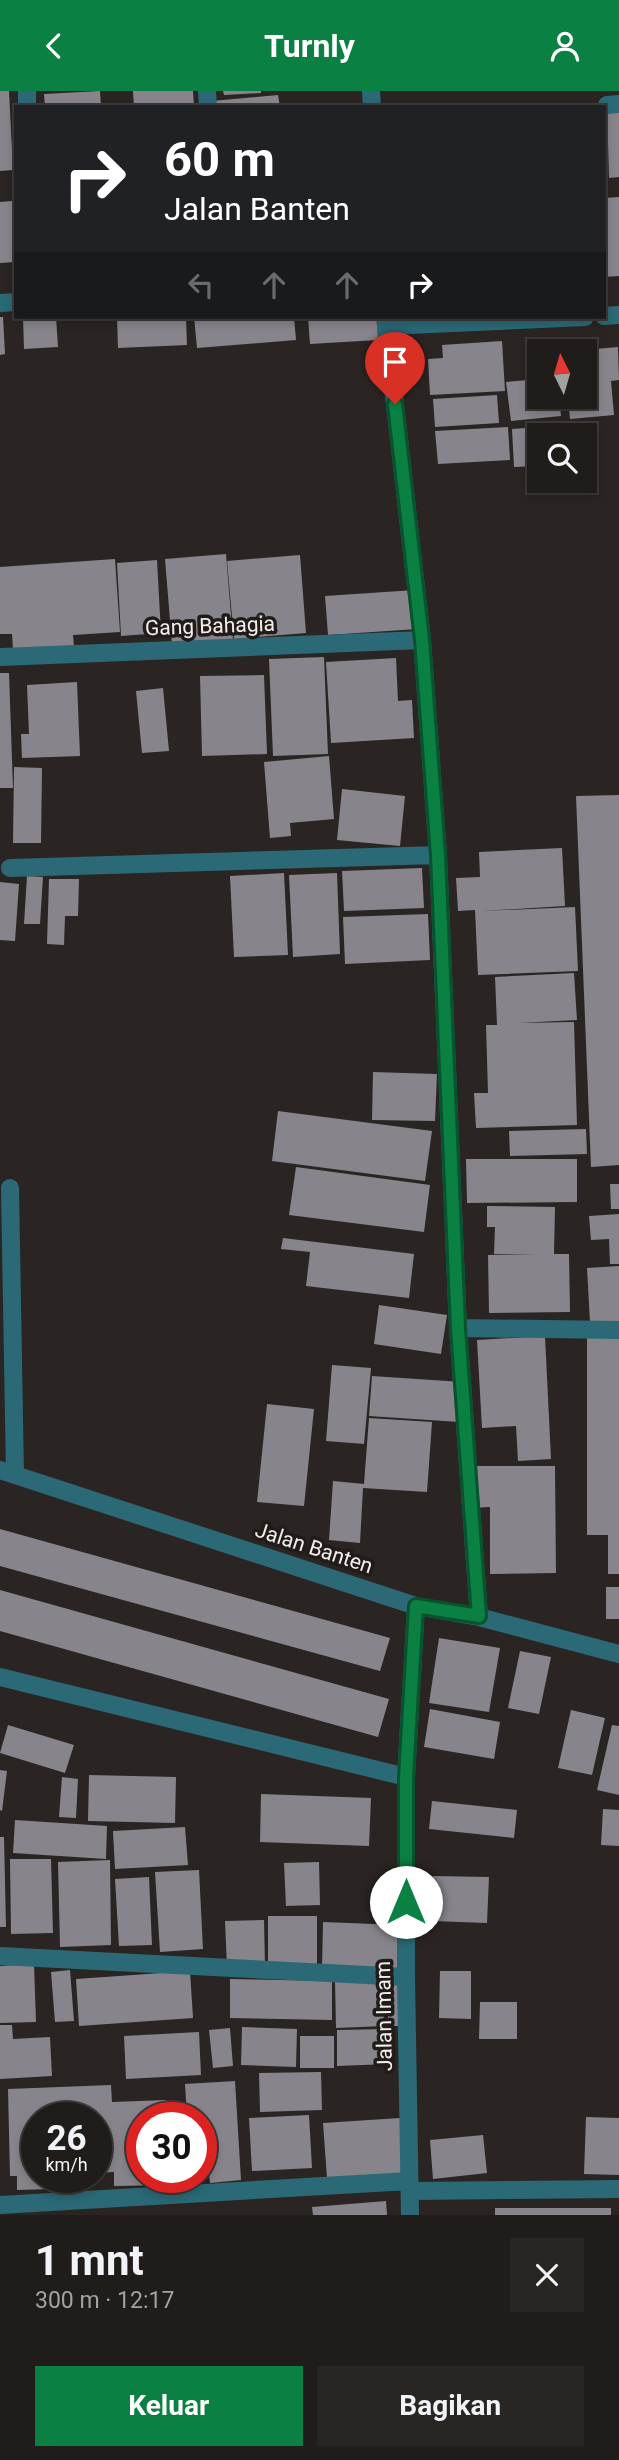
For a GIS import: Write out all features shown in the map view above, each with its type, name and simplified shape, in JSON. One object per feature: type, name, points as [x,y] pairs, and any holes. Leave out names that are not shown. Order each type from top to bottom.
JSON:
[{"type":"street","points":[[479,1616],[458,1328],[438,855],[422,640],[385,321],[485,319]]},
{"type":"street","name":"Gang Bahagia","points":[[0,657],[422,640]]},
{"type":"street","points":[[10,868],[438,855]]},
{"type":"street","points":[[8,1472],[10,1188]]},
{"type":"street","points":[[458,1328],[619,1330]]},
{"type":"street","name":"Jalan Banten","points":[[8,1472],[416,1606],[479,1616],[619,1654]]},
{"type":"street","name":"Jalan Imam","points":[[410,2215],[406,1777],[416,1606]]},
{"type":"street","points":[[0,1677],[406,1777]]},
{"type":"street","points":[[0,1956],[406,1977]]},
{"type":"street","points":[[0,2205],[409,2186],[619,2189]]},
{"type":"building","points":[[0,91],[9,91],[13,170],[0,171]]},
{"type":"building","points":[[100,91],[101,105],[45,105],[44,94]]},
{"type":"building","points":[[133,91],[193,91],[194,105],[134,105]]},
{"type":"building","points":[[223,91],[261,91],[261,93],[224,95]]},
{"type":"building","points":[[278,95],[280,105],[212,105],[212,101]]},
{"type":"building","points":[[607,107],[619,107],[619,177],[609,178]]},
{"type":"building","points":[[619,197],[619,276],[606,277],[606,198]]},
{"type":"building","points":[[12,201],[14,262],[0,263],[0,202]]},
{"type":"building","points":[[0,317],[3,317],[5,354],[0,355]]},
{"type":"building","points":[[23,319],[56,319],[58,347],[24,349]]},
{"type":"building","points":[[117,319],[186,319],[187,345],[118,348]]},
{"type":"building","points":[[194,319],[294,319],[296,340],[197,348]]},
{"type":"building","points":[[308,319],[377,319],[378,340],[310,344]]},
{"type":"building","points":[[502,341],[505,391],[430,395],[428,359],[443,358],[442,345]]},
{"type":"building","points":[[618,347],[619,380],[611,381],[614,415],[570,419],[569,409],[597,409],[597,349]]},
{"type":"building","points":[[527,380],[527,409],[560,409],[561,416],[511,421],[506,382]]},
{"type":"building","points":[[497,395],[499,423],[435,427],[433,399]]},
{"type":"building","points":[[508,427],[510,460],[438,464],[435,431]]},
{"type":"building","points":[[527,428],[527,466],[514,467],[512,429]]},
{"type":"building","points":[[226,554],[233,640],[172,645],[165,559]]},
{"type":"building","points":[[300,555],[306,633],[234,639],[227,561]]},
{"type":"building","points":[[115,559],[120,632],[73,635],[74,646],[13,650],[12,634],[0,634],[0,567]]},
{"type":"building","points":[[157,560],[161,633],[121,636],[117,563]]},
{"type":"building","points":[[415,590],[417,629],[328,635],[325,596]]},
{"type":"building","points":[[324,657],[328,754],[273,756],[269,659]]},
{"type":"building","points":[[396,658],[398,701],[412,700],[414,738],[331,743],[326,662]]},
{"type":"building","points":[[0,673],[9,673],[13,788],[0,788]]},
{"type":"building","points":[[264,675],[267,754],[202,756],[200,676]]},
{"type":"building","points":[[77,682],[80,756],[22,758],[21,734],[29,734],[27,685]]},
{"type":"building","points":[[163,688],[169,751],[142,753],[136,691]]},
{"type":"building","points":[[329,756],[334,819],[290,823],[291,836],[270,838],[264,762]]},
{"type":"building","points":[[14,767],[42,768],[41,843],[13,843]]},
{"type":"building","points":[[342,789],[405,796],[400,846],[337,840]]},
{"type":"building","points":[[619,795],[619,1165],[591,1167],[576,796]]},
{"type":"building","points":[[562,848],[565,906],[482,911],[575,907],[578,971],[478,975],[475,910],[458,911],[456,878],[480,877],[479,852]]},
{"type":"building","points":[[422,868],[424,908],[344,911],[342,871]]},
{"type":"building","points":[[284,873],[288,955],[234,957],[230,876]]},
{"type":"building","points":[[337,873],[340,954],[293,957],[289,875]]},
{"type":"building","points":[[27,876],[43,877],[40,924],[24,924]]},
{"type":"building","points":[[49,879],[79,879],[78,916],[65,916],[64,945],[47,944]]},
{"type":"building","points":[[0,882],[19,884],[15,941],[0,940]]},
{"type":"building","points":[[428,914],[430,960],[345,964],[343,917]]},
{"type":"building","points":[[574,973],[577,1020],[518,1023],[574,1022],[577,1125],[476,1128],[474,1093],[488,1093],[486,1025],[497,1025],[495,977]]},
{"type":"building","points":[[373,1072],[437,1074],[435,1121],[372,1120]]},
{"type":"building","points":[[278,1111],[432,1131],[425,1181],[272,1161]]},
{"type":"building","points":[[586,1129],[587,1154],[510,1156],[509,1131]]},
{"type":"building","points":[[466,1159],[577,1159],[577,1202],[467,1203]]},
{"type":"building","points":[[296,1167],[430,1185],[424,1232],[289,1215]]},
{"type":"building","points":[[610,1184],[619,1184],[619,1209],[611,1209]]},
{"type":"building","points":[[487,1206],[555,1207],[554,1254],[569,1254],[570,1312],[489,1313],[488,1255],[539,1254],[494,1254],[495,1227],[487,1227]]},
{"type":"building","points":[[619,1214],[619,1264],[610,1264],[609,1239],[591,1240],[589,1216]]},
{"type":"building","points":[[283,1238],[414,1254],[409,1298],[306,1286],[310,1252],[281,1249]]},
{"type":"building","points":[[619,1266],[619,1321],[590,1322],[587,1268]]},
{"type":"building","points":[[379,1305],[447,1315],[441,1354],[374,1344]]},
{"type":"building","points":[[587,1334],[619,1334],[619,1574],[608,1574],[608,1535],[587,1535]]},
{"type":"building","points":[[545,1336],[551,1459],[518,1461],[516,1426],[482,1428],[477,1340]]},
{"type":"building","points":[[332,1365],[371,1368],[364,1444],[326,1441]]},
{"type":"building","points":[[372,1376],[462,1382],[459,1422],[369,1416]]},
{"type":"building","points":[[267,1404],[314,1409],[304,1506],[257,1502]]},
{"type":"building","points":[[369,1418],[432,1422],[427,1492],[363,1488],[360,1543],[329,1540],[333,1481],[364,1484]]},
{"type":"building","points":[[471,1466],[555,1466],[556,1573],[490,1574],[490,1507],[472,1508]]},
{"type":"building","points":[[0,1529],[390,1638],[380,1671],[0,1566]]},
{"type":"building","points":[[606,1587],[619,1587],[619,1619],[606,1619]]},
{"type":"building","points":[[0,1590],[389,1699],[378,1737],[0,1631]]},
{"type":"building","points":[[439,1638],[500,1648],[489,1712],[429,1703]]},
{"type":"building","points":[[520,1651],[551,1657],[539,1714],[508,1708]]},
{"type":"building","points":[[430,1709],[500,1722],[494,1759],[424,1747]]},
{"type":"building","points":[[571,1710],[605,1718],[592,1775],[558,1768]]},
{"type":"building","points":[[8,1725],[74,1745],[65,1773],[0,1753]]},
{"type":"building","points":[[612,1725],[619,1726],[619,1795],[597,1790]]},
{"type":"building","points":[[0,1770],[7,1771],[2,1811],[0,1810]]},
{"type":"building","points":[[89,1775],[176,1777],[175,1823],[88,1821]]},
{"type":"building","points":[[62,1777],[78,1779],[76,1818],[59,1817]]},
{"type":"building","points":[[261,1794],[371,1798],[369,1846],[260,1842]]},
{"type":"building","points":[[432,1801],[517,1810],[514,1838],[429,1829]]},
{"type":"building","points":[[603,1809],[619,1810],[619,1846],[601,1845]]},
{"type":"building","points":[[15,1820],[107,1826],[106,1859],[13,1853]]},
{"type":"building","points":[[185,1827],[188,1865],[115,1869],[113,1831]]},
{"type":"building","points":[[0,1837],[4,1837],[6,1927],[0,1927]]},
{"type":"building","points":[[10,1859],[51,1859],[53,1933],[11,1934]]},
{"type":"building","points":[[110,1860],[111,1945],[60,1947],[58,1862]]},
{"type":"building","points":[[319,1862],[320,1905],[286,1906],[284,1863]]},
{"type":"building","points":[[199,1870],[203,1949],[160,1952],[155,1872]]},
{"type":"building","points":[[433,1876],[489,1877],[487,1923],[432,1921]]},
{"type":"building","points":[[149,1877],[152,1945],[119,1946],[115,1879]]},
{"type":"building","points":[[268,1916],[317,1916],[317,1968],[268,1969]]},
{"type":"building","points":[[264,1920],[265,1966],[227,1967],[225,1921]]},
{"type":"building","points":[[323,1922],[399,1925],[397,1970],[322,1967]]},
{"type":"building","points":[[34,1964],[36,2022],[0,2023],[0,1966]]},
{"type":"building","points":[[70,1970],[74,2021],[55,2022],[51,1972]]},
{"type":"building","points":[[190,1971],[193,2018],[79,2026],[76,1979]]},
{"type":"building","points":[[440,1971],[471,1971],[471,2019],[439,2018]]},
{"type":"building","points":[[230,1979],[332,1981],[332,2020],[230,2018]]},
{"type":"building","points":[[383,1979],[384,2026],[336,2028],[335,1981]]},
{"type":"building","points":[[387,1982],[400,1982],[401,2026],[388,2026]]},
{"type":"building","points":[[480,2002],[517,2002],[517,2039],[479,2039]]},
{"type":"building","points":[[0,2025],[12,2025],[13,2039],[50,2037],[52,2076],[0,2079]]},
{"type":"building","points":[[242,2027],[297,2029],[296,2067],[241,2065]]},
{"type":"building","points":[[230,2028],[233,2066],[213,2068],[209,2030]]},
{"type":"building","points":[[389,2029],[389,2064],[337,2066],[337,2030]]},
{"type":"building","points":[[199,2032],[201,2075],[126,2079],[124,2036]]},
{"type":"building","points":[[300,2036],[334,2036],[334,2068],[300,2068]]},
{"type":"building","points":[[321,2072],[322,2110],[260,2112],[259,2073]]},
{"type":"building","points":[[235,2081],[241,2180],[217,2182],[217,2102],[186,2102],[185,2084]]},
{"type":"building","points":[[111,2085],[112,2102],[21,2102],[21,2190],[17,2190],[17,2176],[10,2176],[8,2089]]},
{"type":"building","points":[[166,2100],[126,2102],[126,2186],[114,2186],[112,2102]]},
{"type":"building","points":[[309,2115],[312,2168],[252,2171],[249,2118]]},
{"type":"building","points":[[586,2117],[619,2118],[619,2175],[584,2174]]},
{"type":"building","points":[[400,2118],[404,2173],[327,2178],[323,2123]]},
{"type":"building","points":[[483,2135],[487,2173],[433,2179],[430,2140]]},
{"type":"building","points":[[386,2201],[387,2215],[313,2215],[312,2207]]},
{"type":"building","points":[[495,2208],[611,2208],[611,2215],[495,2215]]},
{"type":"route","points":[[395,404],[422,640],[438,855],[458,1328],[479,1616],[416,1606],[406,1777],[406,1902]]}]
